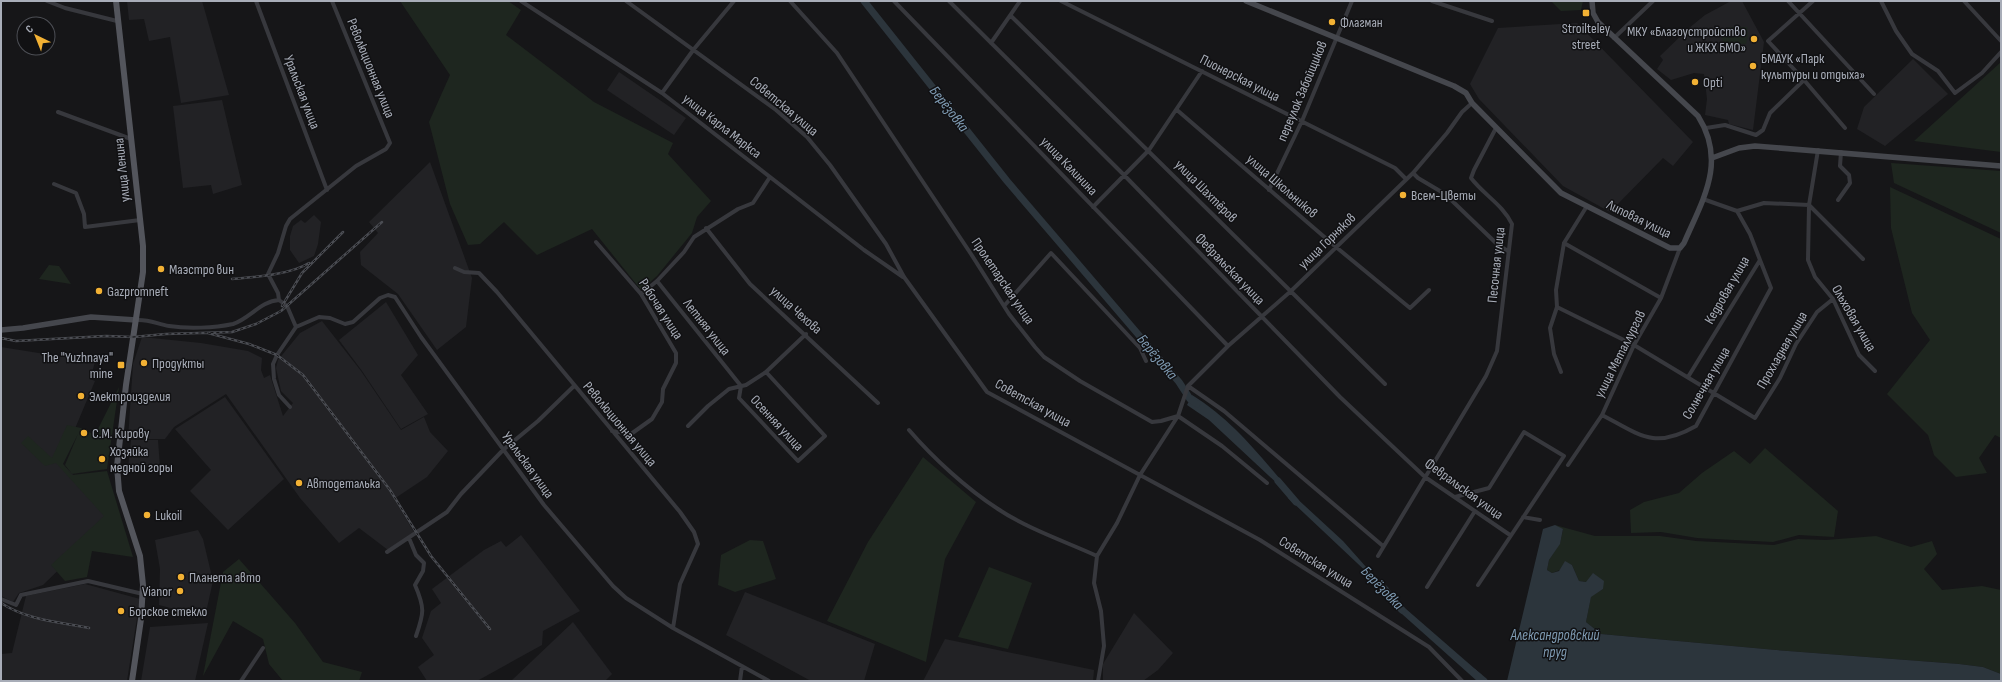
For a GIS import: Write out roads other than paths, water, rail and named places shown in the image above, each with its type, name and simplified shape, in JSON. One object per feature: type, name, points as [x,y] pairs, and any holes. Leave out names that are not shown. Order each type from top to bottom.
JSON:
[{"type":"main road","name":"улица Ленина","points":[[116,1],[140,220],[143,272],[126,385],[117,466],[118,482],[122,502],[140,556],[143,594],[132,681]]},
{"type":"main road","name":"Липовая улица","points":[[1246,1],[1454,86],[1466,93],[1472,103],[1561,193],[1670,248],[1680,248],[1684,243],[1711,178],[1712,158],[1706,128]]},
{"type":"main road","points":[[1592,1],[1593,13],[1598,22],[1698,116],[1706,128]]},
{"type":"main road","points":[[1712,158],[1739,148],[1755,146],[1818,149],[2001,166]]},
{"type":"main road","points":[[1,330],[91,317],[136,320]]},
{"type":"street","points":[[47,1],[65,8],[117,21]]},
{"type":"street","name":"Уральская улица","points":[[256,1],[327,190]]},
{"type":"street","name":"Революционная улица","points":[[327,190],[356,166],[386,149],[390,143],[332,1]]},
{"type":"street","name":"улица Карла Маркса","points":[[521,1],[662,94],[864,250],[904,277]]},
{"type":"street","name":"Советская улица","points":[[626,1],[776,110],[806,137],[830,165],[886,244],[904,277],[987,392],[1260,540],[1429,647],[1462,681]]},
{"type":"street","points":[[662,94],[694,49],[734,1]]},
{"type":"street","name":"Пролетарская улица","points":[[790,1],[837,53],[1004,306],[1044,357],[1080,381],[1152,422],[1161,422],[1178,416]]},
{"type":"street","name":"улица Калинина","points":[[894,1],[1228,346]]},
{"type":"street","name":"Февральская улица","points":[[949,1],[1124,175],[1340,397],[1425,477],[1510,535]]},
{"type":"street","points":[[991,43],[1020,1]]},
{"type":"street","name":"Пионерская улица","points":[[1061,1],[1395,168],[1406,179]]},
{"type":"street","name":"переулок Забойщиков","points":[[1270,190],[1302,121],[1352,1]]},
{"type":"street","points":[[1432,1],[1492,21]]},
{"type":"street","points":[[1614,38],[1653,1]]},
{"type":"street","points":[[1788,1],[1874,94]]},
{"type":"street","points":[[1813,1],[1768,41],[1804,80],[1844,128]]},
{"type":"street","points":[[1881,1],[1896,31],[1912,54],[1938,71],[1955,93],[1982,73],[2001,52]]},
{"type":"street","points":[[1964,1],[2001,41]]},
{"type":"street","name":"улица Шахтёров","points":[[1011,16],[1149,150],[1385,384]]},
{"type":"street","points":[[1093,206],[1149,150],[1178,110],[1202,71]]},
{"type":"street","points":[[1706,128],[1725,125],[1756,135],[1763,130],[1770,113],[1804,80]]},
{"type":"street","name":"улица Горняков","points":[[1188,386],[1228,346],[1291,290],[1413,173],[1447,133],[1462,112],[1472,103]]},
{"type":"street","name":"улица Школьников","points":[[1178,110],[1336,247],[1410,308],[1429,290]]},
{"type":"street","points":[[58,112],[131,139]]},
{"type":"street","name":"Песочная улица","points":[[1378,556],[1486,376],[1498,351],[1512,224],[1507,213],[1478,187],[1471,178],[1496,128]]},
{"type":"street","name":"Ольховая улица","points":[[1818,149],[1809,205],[1808,260],[1815,277],[1833,299],[1859,355],[1875,371]]},
{"type":"street","points":[[1838,200],[1850,183],[1849,175],[1840,166],[1841,151]]},
{"type":"street","points":[[1413,173],[1418,178],[1445,194],[1498,245],[1508,251]]},
{"type":"street","points":[[641,294],[657,281],[684,252],[694,237],[738,209],[753,203],[770,177]]},
{"type":"street","points":[[54,184],[76,193],[84,214],[85,226],[140,220]]},
{"type":"street","points":[[290,407],[279,395],[274,379],[273,364],[277,355],[291,338],[296,327],[287,306],[279,300],[278,293],[268,274],[278,253],[286,226],[290,220],[327,190]]},
{"type":"street","points":[[1703,199],[1737,211],[1764,204],[1809,205],[1863,259]]},
{"type":"street","points":[[1561,372],[1554,354],[1550,328],[1557,307],[1556,290],[1564,243],[1587,206]]},
{"type":"street","name":"Кедровая улица","points":[[1688,377],[1760,260],[1750,234],[1737,211]]},
{"type":"street","name":"улица Чехова","points":[[706,228],[750,284],[806,334],[878,403]]},
{"type":"street","name":"Рабочая улица","points":[[596,242],[641,294],[676,353],[676,363],[663,389],[662,402],[652,419],[631,434],[611,431]]},
{"type":"street","points":[[1564,243],[1661,298]]},
{"type":"street","name":"улица Металлургов","points":[[1568,465],[1602,415],[1634,345],[1661,298],[1680,248]]},
{"type":"street","points":[[1004,306],[1051,253],[1140,348],[1146,361]]},
{"type":"street","name":"Солнечная улица","points":[[1602,415],[1645,438],[1662,439],[1679,436],[1696,426],[1771,288],[1760,260]]},
{"type":"street","name":"Революционная улица","points":[[455,268],[464,272],[479,273],[680,512],[694,532],[698,544],[680,584],[673,628]]},
{"type":"street","name":"Летняя улица","points":[[657,281],[741,386]]},
{"type":"street","name":"Уральская улица","points":[[296,327],[319,317],[330,318],[345,324],[353,322],[380,298],[388,295],[395,296],[421,337],[544,505],[613,586],[626,598],[673,628],[769,681]]},
{"type":"street","name":"Прохладная улица","points":[[1715,393],[1755,418],[1780,378],[1796,344],[1816,312],[1833,299]]},
{"type":"street","points":[[136,320],[150,319],[168,325],[185,327],[234,323],[268,303],[279,300]]},
{"type":"street","points":[[1557,307],[1634,345],[1715,393]]},
{"type":"street","points":[[688,426],[729,390],[741,386],[766,372],[806,334]]},
{"type":"street","name":"Осенняя улица","points":[[741,386],[740,398],[798,461],[825,436],[766,372]]},
{"type":"street","points":[[387,552],[448,512],[461,494],[503,450],[538,421],[574,386]]},
{"type":"street","points":[[1098,681],[1104,646],[1101,611],[1094,583],[1097,556],[1117,523],[1140,475],[1178,416],[1188,386],[1224,411],[1384,546]]},
{"type":"street","points":[[1178,416],[1222,446],[1267,483]]},
{"type":"street","points":[[909,430],[926,449],[998,509],[1023,523],[1097,556]]},
{"type":"street","points":[[1455,497],[1489,488],[1524,432],[1564,456],[1478,585]]},
{"type":"street","points":[[1428,587],[1475,511]]},
{"type":"street","points":[[1523,517],[1540,520]]},
{"type":"street","points":[[409,538],[416,555],[424,563],[423,570],[415,584],[423,602],[421,620],[416,636]]},
{"type":"street","points":[[1,599],[16,605],[21,595],[88,582],[143,594]]},
{"type":"street","points":[[241,681],[263,648]]},
{"type":"street","points":[[740,681],[742,666]]},
{"type":"water","points":[[1192,395],[1219,415],[1243,437],[1286,486],[1282,488],[1209,420],[1187,405]]},
{"type":"water","points":[[1292,494],[1343,541],[1391,595],[1288,498]]},
{"type":"water","name":"Александровский пруд","points":[[1555,525],[1563,529],[1560,544],[1549,560],[1547,570],[1552,573],[1559,571],[1565,561],[1572,565],[1579,581],[1586,582],[1593,573],[1604,581],[1603,589],[1591,597],[1586,622],[1601,634],[1776,650],[1959,664],[1983,667],[2001,674],[2001,681],[1507,681],[1543,529]]},
{"type":"water","points":[[1398,602],[1482,675],[1477,681],[1393,606]]},
{"type":"waterway","name":"Берёзовка","points":[[864,1],[1007,181],[1179,382],[1190,399],[1197,404]]},
{"type":"waterway","name":"Берёзовка","points":[[1278,481],[1296,502]]},
{"type":"waterway","name":"Берёзовка","points":[[1385,589],[1402,610]]},
{"type":"waterway","name":"Берёзовка","points":[[1473,672],[1484,681]]},
{"type":"railway","points":[[1,338],[16,341],[106,336],[133,337],[166,334],[232,332],[256,324],[281,311],[382,222]]},
{"type":"railway","points":[[282,306],[302,273],[343,232]]},
{"type":"railway","points":[[232,279],[282,273],[309,263]]},
{"type":"railway","points":[[208,333],[249,344],[277,355],[303,375],[390,490],[431,556],[490,629]]},
{"type":"railway","points":[[1,603],[11,609],[32,617],[89,628]]},
{"type":"place","name":"Stroilteley street","points":[[1586,13]]},
{"type":"place","name":"Флагман","points":[[1332,22]]},
{"type":"place","name":"МКУ «Благоустройство и ЖКХ БМО»","points":[[1754,39]]},
{"type":"place","name":"БМАУК «Парк культуры и отдыха»","points":[[1753,66]]},
{"type":"place","name":"Opti","points":[[1695,82]]},
{"type":"place","name":"Всем-Цветы","points":[[1403,195]]},
{"type":"place","name":"Маэстро вин","points":[[161,269]]},
{"type":"place","name":"Gazpromneft","points":[[99,291]]},
{"type":"place","name":"Продукты","points":[[144,363]]},
{"type":"place","name":"The \"Yuzhnaya\" mine","points":[[121,365]]},
{"type":"place","name":"Электроизделия","points":[[81,396]]},
{"type":"place","name":"С.М. Кирову","points":[[84,433]]},
{"type":"place","name":"Хозяйка медной горы","points":[[102,459]]},
{"type":"place","name":"Автодеталька","points":[[299,483]]},
{"type":"place","name":"Lukoil","points":[[147,515]]},
{"type":"place","name":"Планета авто","points":[[181,577]]},
{"type":"place","name":"Vianor","points":[[180,591]]},
{"type":"place","name":"Борское стекло","points":[[121,611]]}]
